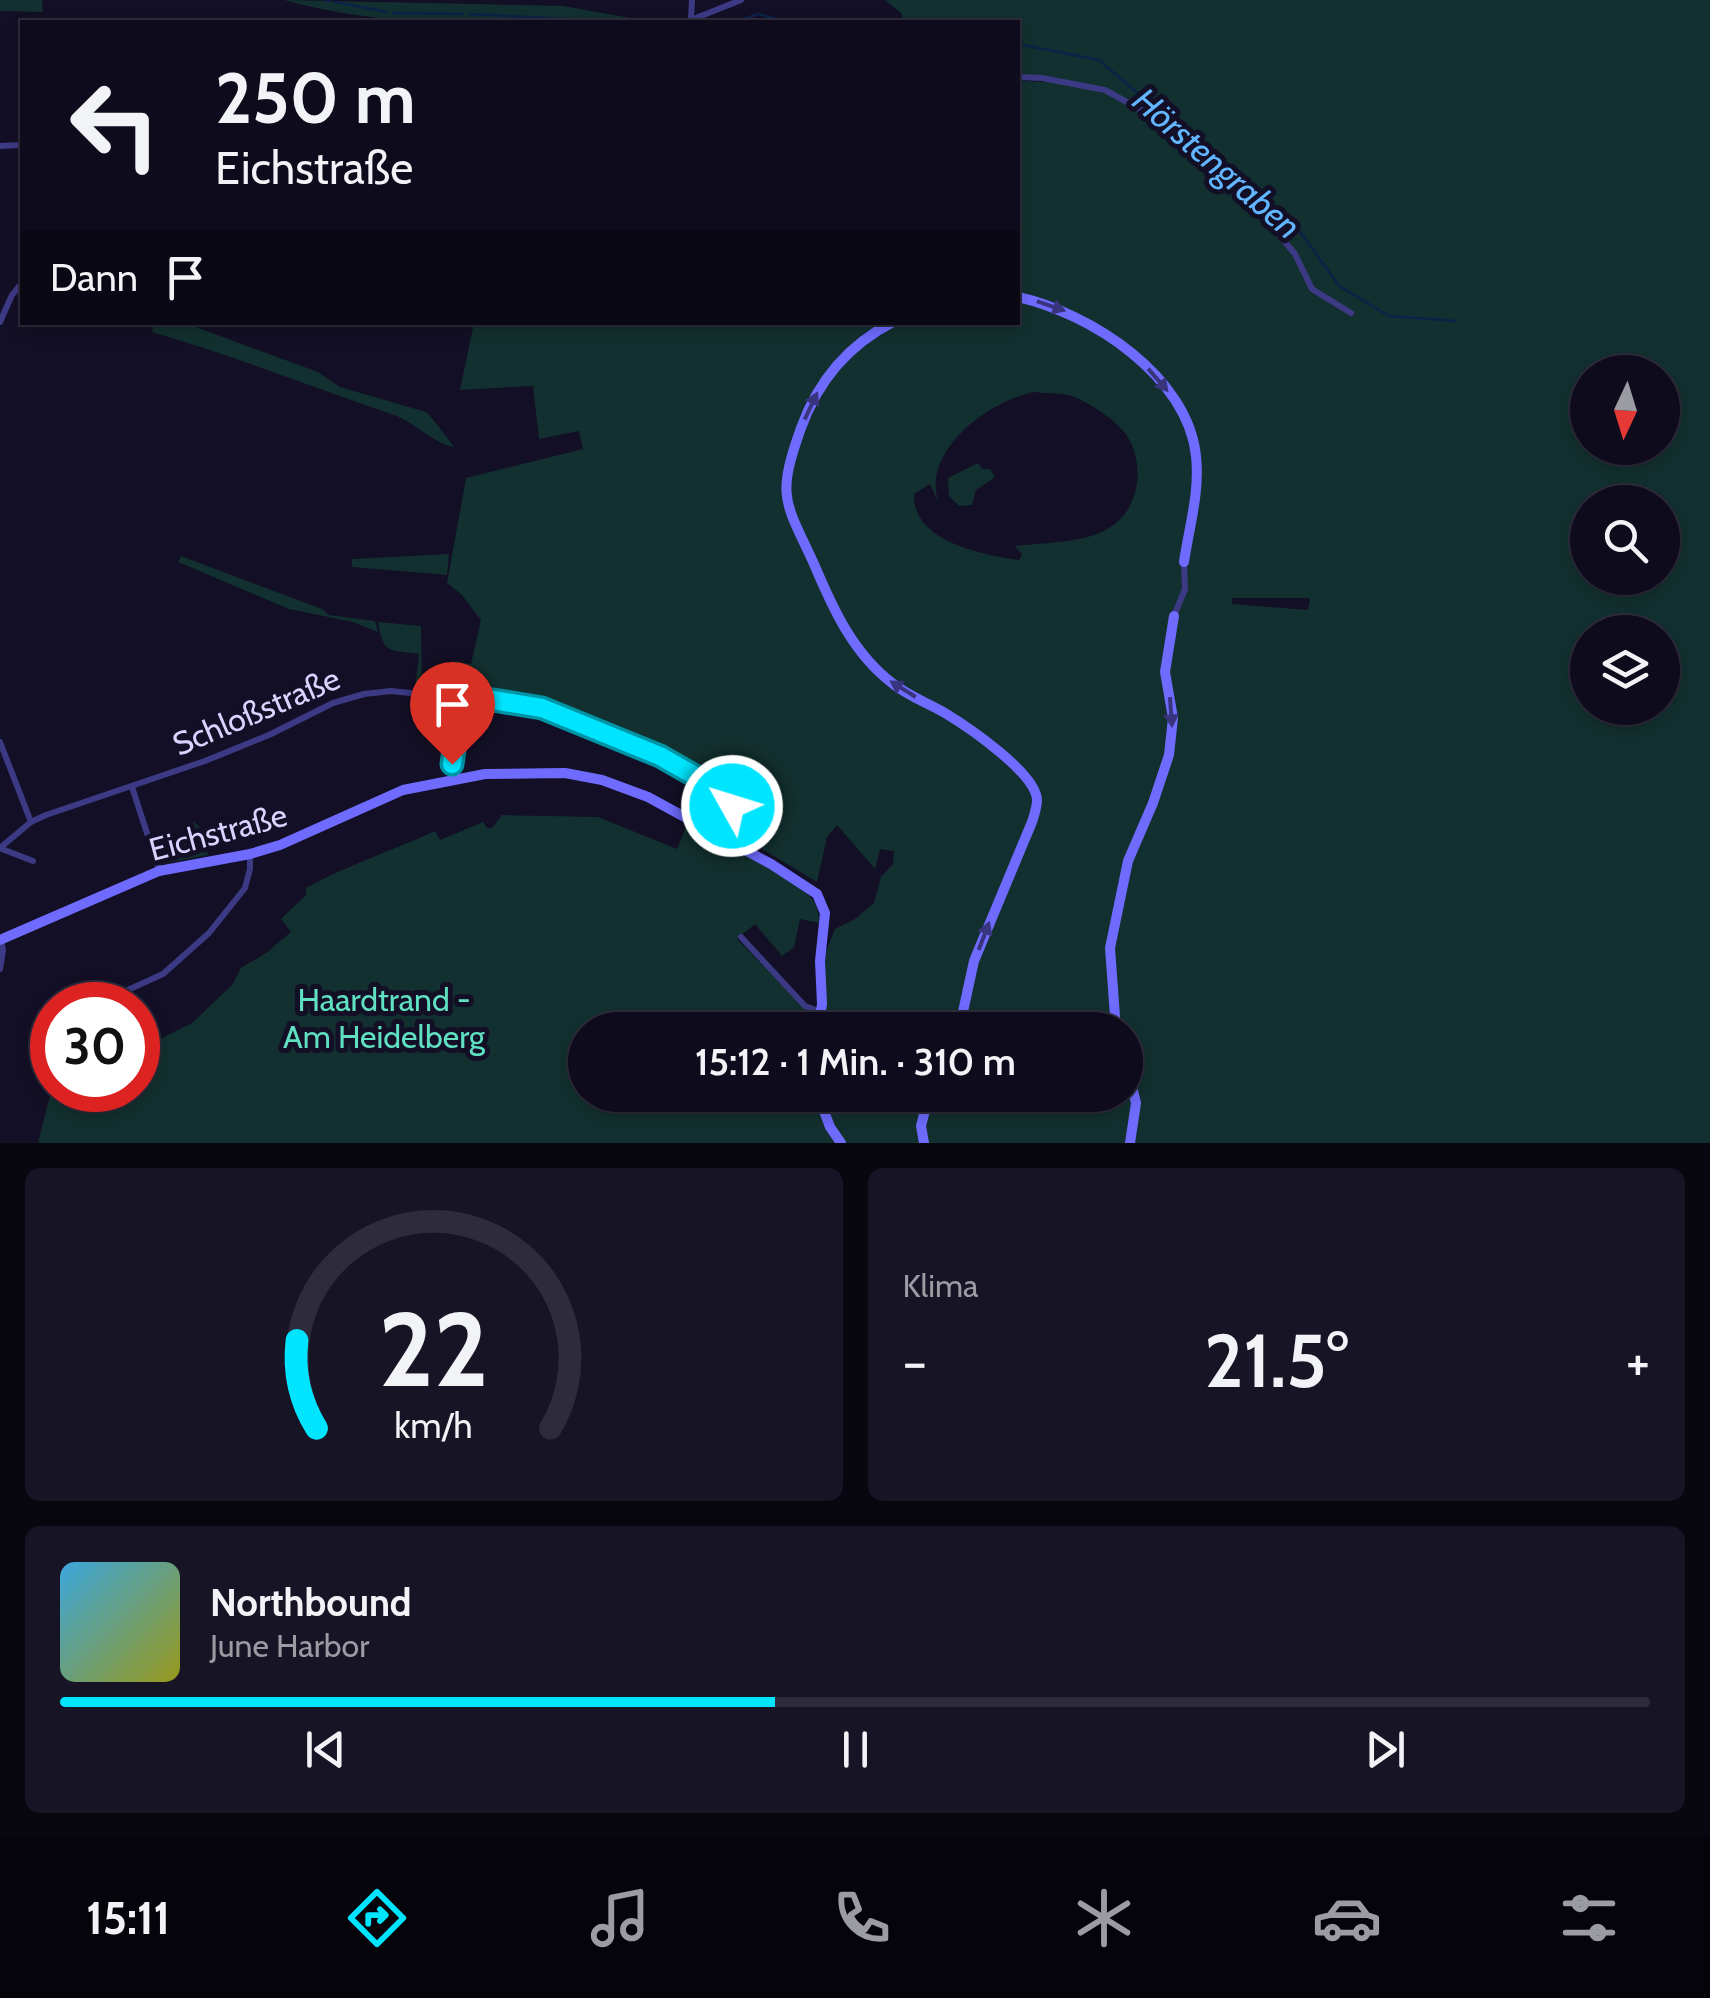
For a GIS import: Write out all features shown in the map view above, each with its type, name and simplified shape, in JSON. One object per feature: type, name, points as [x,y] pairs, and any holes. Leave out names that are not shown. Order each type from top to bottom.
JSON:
[{"type":"street","points":[[692,20],[741,0]]},
{"type":"street","points":[[1020,78],[1105,90],[1152,116],[1190,145],[1262,215],[1295,254],[1312,289],[1351,312]]},
{"type":"street","points":[[0,322],[20,286]]},
{"type":"street","points":[[1020,299],[1069,312],[1100,329],[1146,367],[1174,399],[1189,429],[1196,458],[1196,498],[1184,562],[1185,589],[1165,672],[1173,718],[1169,755],[1128,861],[1110,948],[1115,1012]]},
{"type":"street","points":[[887,325],[870,334],[822,382],[805,417],[787,472],[786,504],[835,614],[863,654],[894,684],[948,714],[1028,776],[1037,798],[1032,822],[974,961],[963,1012]]},
{"type":"street","name":"Schloßstraße","points":[[34,861],[0,848],[31,822],[221,755],[334,703],[391,691],[542,708],[660,756],[716,788],[744,822],[752,854]]},
{"type":"street","points":[[451,778],[461,700]]},
{"type":"street","points":[[0,742],[31,822]]},
{"type":"street","name":"Eichstraße","points":[[0,939],[159,871],[250,854],[294,840],[385,796],[451,778],[544,772],[602,780],[648,798],[752,854]]},
{"type":"street","points":[[132,787],[159,871]]},
{"type":"street","points":[[146,982],[164,974],[209,933],[245,888],[250,854]]},
{"type":"street","points":[[741,937],[806,1006],[822,1012],[820,961],[826,922],[823,904],[809,888],[752,854]]},
{"type":"street","points":[[0,939],[0,969]]},
{"type":"street","points":[[824,1112],[841,1143]]},
{"type":"street","points":[[924,1143],[921,1126],[925,1112]]},
{"type":"street","points":[[1130,1143],[1135,1112]]},
{"type":"green space","points":[[0,0],[42,0],[43,12],[0,11]]},
{"type":"green space","points":[[284,0],[563,6],[642,20],[398,20]]},
{"type":"green space","name":"Haardtrand - Am Heidelberg","points":[[885,0],[1710,0],[1710,1143],[38,1143],[46,1112],[160,1112],[160,1039],[192,1023],[232,985],[241,968],[291,932],[281,919],[306,895],[306,888],[435,831],[440,840],[483,822],[492,828],[502,815],[598,817],[677,849],[687,824],[790,880],[817,908],[819,923],[800,919],[794,947],[782,956],[755,924],[737,939],[807,1012],[568,1012],[568,1112],[1143,1112],[1143,1012],[823,1012],[825,954],[835,929],[874,903],[881,877],[893,864],[894,851],[880,849],[875,869],[837,825],[827,837],[817,882],[762,849],[756,827],[751,827],[744,841],[691,812],[707,777],[663,752],[524,699],[415,687],[419,654],[389,649],[382,640],[378,622],[421,626],[422,687],[452,689],[455,661],[471,664],[481,620],[447,583],[466,478],[583,449],[579,431],[539,439],[533,386],[460,390],[474,325],[1020,325],[1020,81],[1084,83],[1020,76],[1020,20],[902,20],[902,14]],"holes":[[[1034,392],[1063,394],[1112,420],[1133,447],[1137,484],[1121,518],[1102,532],[1078,539],[1015,546],[1022,554],[1019,560],[970,550],[937,535],[925,524],[914,494],[930,484],[939,504],[936,484],[940,465],[962,432],[979,417],[1016,397]],[[1232,598],[1309,598],[1310,599],[1308,610],[1232,604]]]},
{"type":"green space","points":[[154,325],[190,325],[318,372],[340,387],[426,412],[454,447],[394,415],[152,332]]},
{"type":"green space","points":[[978,463],[995,477],[976,490],[972,505],[959,506],[949,496],[948,478]]},
{"type":"green space","points":[[449,554],[447,575],[352,567],[352,559]]},
{"type":"green space","points":[[181,556],[329,615],[375,621],[378,632],[353,622],[289,609],[178,562]]},
{"type":"green space","points":[[194,822],[201,828],[208,855],[162,864],[159,853]]},
{"type":"waterway","name":"Hörstengraben","points":[[326,0],[330,1]]},
{"type":"waterway","name":"Hörstengraben","points":[[335,2],[387,12]]},
{"type":"waterway","name":"Hörstengraben","points":[[393,13],[463,14]]},
{"type":"waterway","name":"Hörstengraben","points":[[470,14],[585,20]]},
{"type":"waterway","name":"Hörstengraben","points":[[741,20],[758,14],[780,20]]},
{"type":"waterway","name":"Hörstengraben","points":[[1020,44],[1099,60],[1302,234],[1339,286],[1389,316],[1456,321]]},
{"type":"route","points":[[452,764],[461,700],[526,704],[660,756],[716,788],[732,806]]}]
